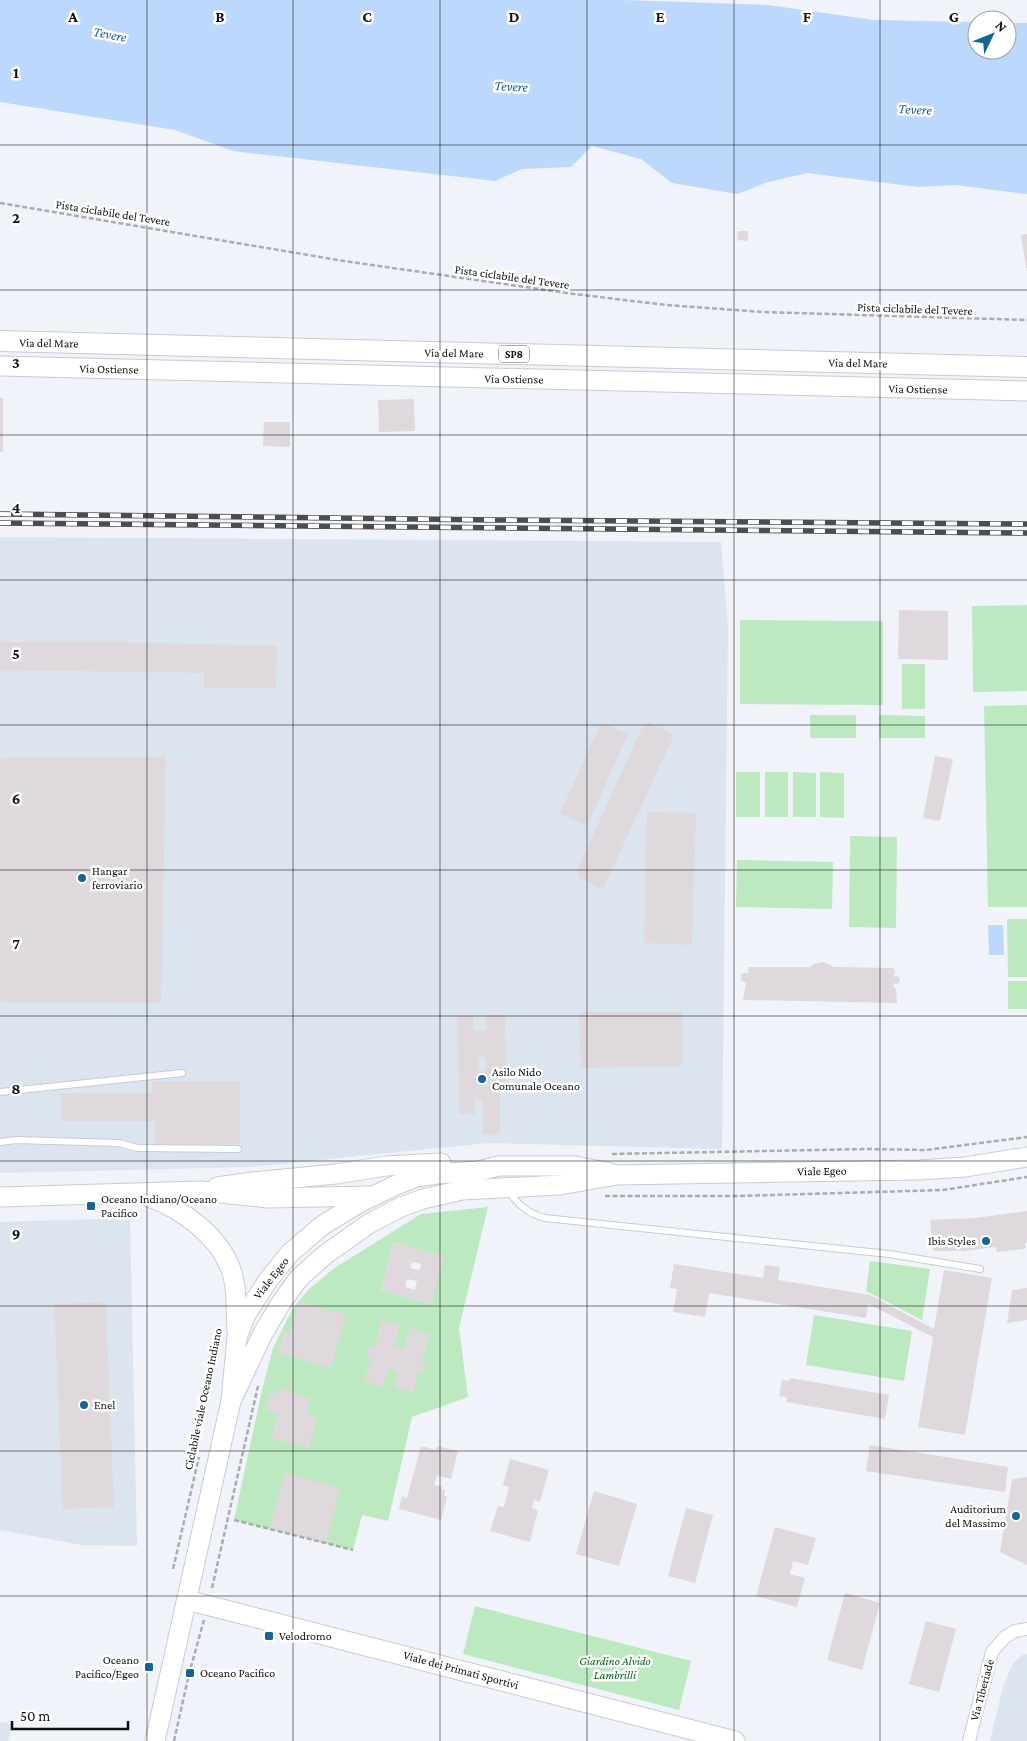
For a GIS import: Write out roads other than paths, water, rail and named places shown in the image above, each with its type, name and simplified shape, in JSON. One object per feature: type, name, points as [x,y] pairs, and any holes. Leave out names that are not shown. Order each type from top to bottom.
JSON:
[{"type":"main road","name":"Via del Mare","points":[[0,341],[1027,368]]},
{"type":"main road","name":"Via Ostiense","points":[[0,366],[1027,391]]},
{"type":"main road","name":"Viale Egeo","points":[[231,1402],[256,1345],[287,1293],[316,1262],[370,1223],[401,1207],[434,1196],[462,1190],[560,1186],[617,1175],[919,1170],[965,1167],[1027,1157]]},
{"type":"main road","points":[[0,1197],[201,1190],[253,1182],[336,1174],[386,1166],[431,1163],[474,1163],[498,1166]]},
{"type":"main road","name":"Viale Egeo","points":[[156,1741],[231,1402],[237,1337],[256,1297],[290,1253],[322,1226],[402,1182],[423,1176],[498,1166],[575,1166],[598,1169],[617,1175]]},
{"type":"main road","points":[[336,1174],[353,1177],[372,1189],[375,1206],[370,1223]]},
{"type":"main road","points":[[201,1190],[268,1198],[374,1196]]},
{"type":"main road","points":[[136,1192],[158,1200],[189,1218],[221,1252],[229,1266],[234,1282],[237,1337]]},
{"type":"main road","name":"Viale Egeo","points":[[374,1196],[434,1196]]},
{"type":"main road","name":"Viale dei Primati Sportivi","points":[[187,1600],[735,1741]]},
{"type":"street","name":"Via Tiberiade","points":[[969,1741],[992,1652],[1005,1637],[1015,1631],[1027,1629]]},
{"type":"lane","points":[[0,1092],[182,1073]]},
{"type":"lane","points":[[0,1142],[16,1140],[119,1143],[137,1148],[238,1149]]},
{"type":"lane","points":[[505,1187],[522,1208],[533,1215],[545,1218],[889,1254],[980,1269]]},
{"type":"water","name":"Tevere","points":[[0,0],[623,0],[768,5],[874,20],[967,22],[967,60],[1017,60],[1017,23],[1027,23],[1027,194],[955,185],[918,187],[807,173],[765,183],[737,194],[672,183],[641,159],[592,146],[571,167],[522,169],[495,181],[233,151],[175,130],[0,102]]},
{"type":"water","points":[[988,925],[1003,925],[1004,955],[989,955]]},
{"type":"railway","points":[[0,514],[1027,524]]},
{"type":"railway","points":[[0,523],[1027,533]]},
{"type":"place","name":"Hangar ferroviario","points":[[82,878]]},
{"type":"place","name":"Asilo Nido Comunale Oceano","points":[[482,1079]]},
{"type":"place","name":"Oceano Indiano/Oceano Pacifico","points":[[91,1206]]},
{"type":"place","name":"Ibis Styles","points":[[986,1241]]},
{"type":"place","name":"Enel","points":[[84,1405]]},
{"type":"place","name":"Auditorium del Massimo","points":[[1016,1516]]},
{"type":"place","name":"Velodromo","points":[[269,1636]]},
{"type":"place","name":"Oceano Pacifico/Egeo","points":[[149,1667]]},
{"type":"place","name":"Oceano Pacifico","points":[[190,1673]]},
{"type":"park label","name":"Giardino Alvido Lambrilli","points":[[615,1668]]}]
